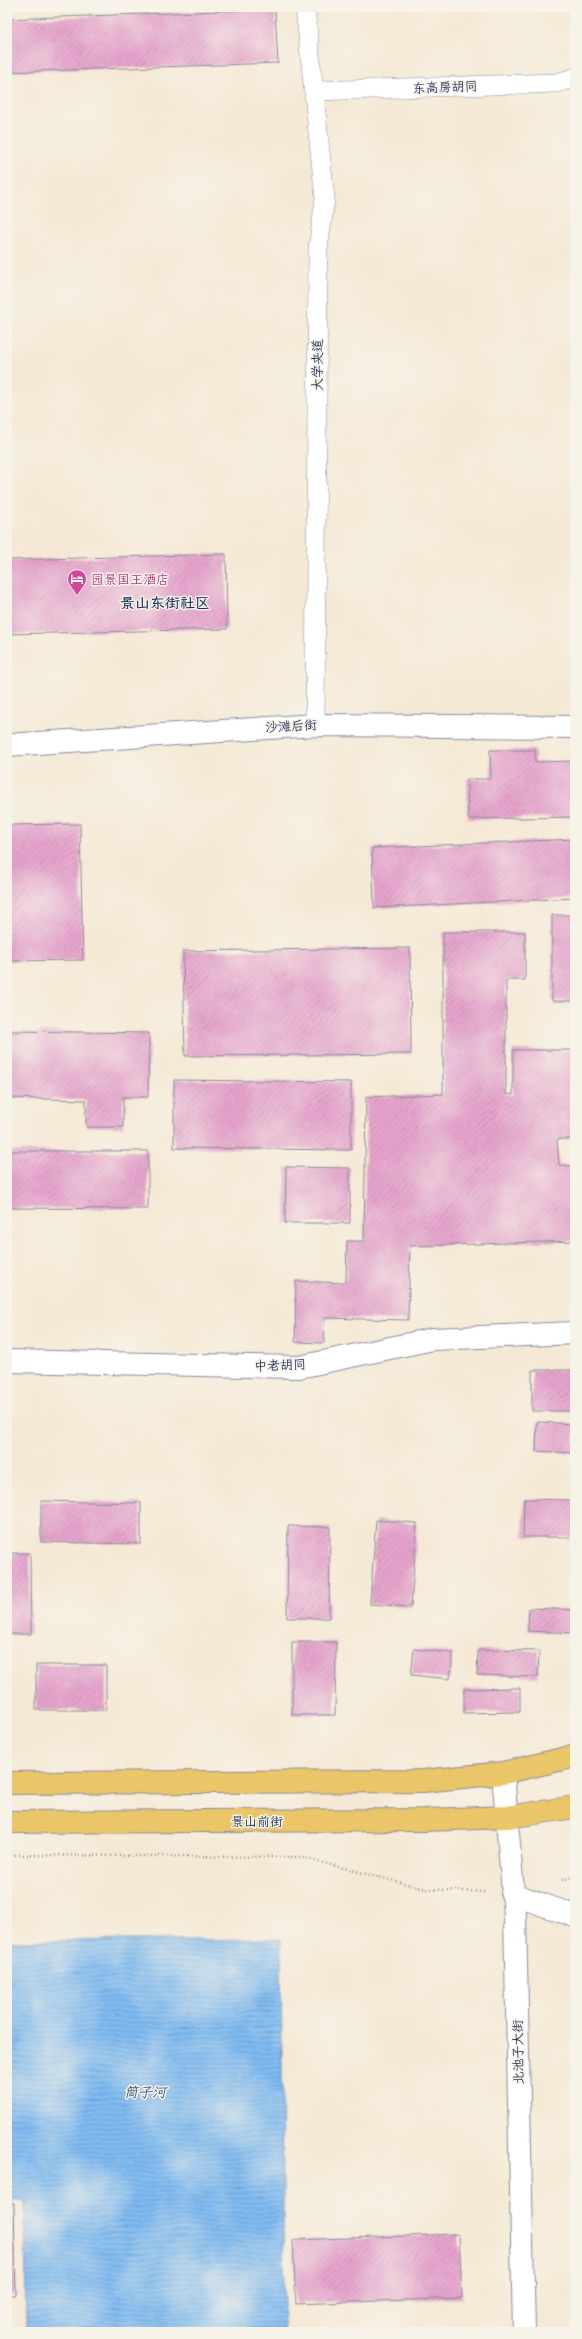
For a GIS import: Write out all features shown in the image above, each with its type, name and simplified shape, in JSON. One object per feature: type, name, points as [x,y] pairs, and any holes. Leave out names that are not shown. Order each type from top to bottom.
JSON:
[{"type":"main road","points":[[7,1783],[423,1781],[503,1773],[575,1756]]},
{"type":"main road","name":"景山前街","points":[[7,1822],[417,1820],[508,1817],[575,1807]]},
{"type":"street","name":"沙滩后街","points":[[7,744],[315,725],[575,727]]},
{"type":"street","name":"中老胡同","points":[[7,1361],[299,1367],[433,1339],[575,1333]]},
{"type":"street","name":"北池子大街","points":[[503,1773],[508,1817],[512,1894],[515,1916],[524,2332]]},
{"type":"street","points":[[512,1894],[575,1916]]},
{"type":"lane","name":"大学夹道","points":[[305,7],[315,91],[325,199],[318,249],[315,725]]},
{"type":"lane","name":"东高房胡同","points":[[315,91],[556,83],[575,78]]},
{"type":"path","points":[[7,1855],[300,1858],[426,1889],[512,1894]]},
{"type":"path","points":[[554,1882],[575,1876]]},
{"type":"water","name":"筒子河","points":[[281,1939],[284,2332],[26,2332],[25,2201],[7,2201],[7,1941]]},
{"type":"building","points":[[275,9],[278,63],[7,72],[7,19]]},
{"type":"building","points":[[226,554],[227,629],[7,634],[7,560]]},
{"type":"building","points":[[490,750],[535,750],[535,762],[575,761],[575,817],[468,819],[467,779],[491,779]]},
{"type":"building","points":[[80,824],[83,960],[7,961],[7,825]]},
{"type":"building","points":[[575,839],[575,898],[374,908],[372,848]]},
{"type":"building","points":[[552,915],[575,915],[575,1001],[552,1001]]},
{"type":"building","points":[[443,932],[525,932],[525,980],[506,980],[506,1094],[513,1095],[513,1050],[575,1050],[575,1139],[557,1139],[559,1165],[575,1166],[575,1241],[410,1246],[408,1320],[325,1318],[324,1343],[295,1342],[296,1281],[346,1283],[347,1241],[364,1241],[366,1097],[443,1094]]},
{"type":"building","points":[[410,948],[411,1054],[185,1056],[183,951]]},
{"type":"building","points":[[7,1031],[149,1033],[148,1097],[123,1097],[123,1127],[86,1127],[86,1100],[7,1098]]},
{"type":"building","points":[[174,1080],[351,1082],[351,1150],[174,1148]]},
{"type":"building","points":[[7,1151],[148,1151],[148,1209],[7,1208]]},
{"type":"building","points":[[286,1167],[350,1168],[350,1223],[285,1223]]},
{"type":"building","points":[[532,1370],[575,1370],[575,1411],[532,1411]]},
{"type":"building","points":[[537,1422],[575,1424],[575,1453],[536,1451]]},
{"type":"building","points":[[524,1499],[575,1500],[575,1537],[523,1537]]},
{"type":"building","points":[[41,1501],[141,1503],[141,1544],[41,1542]]},
{"type":"building","points":[[376,1520],[417,1523],[411,1607],[370,1604]]},
{"type":"building","points":[[288,1526],[330,1527],[329,1618],[287,1618]]},
{"type":"building","points":[[7,1553],[30,1553],[31,1634],[7,1634]]},
{"type":"building","points":[[529,1608],[575,1610],[575,1633],[528,1631]]},
{"type":"building","points":[[292,1642],[336,1642],[335,1715],[292,1715]]},
{"type":"building","points":[[414,1649],[453,1653],[450,1679],[411,1675]]},
{"type":"building","points":[[478,1650],[539,1651],[538,1677],[477,1675]]},
{"type":"building","points":[[36,1665],[106,1665],[106,1710],[36,1710]]},
{"type":"building","points":[[520,1688],[520,1712],[464,1713],[464,1689]]},
{"type":"building","points":[[7,2203],[14,2203],[16,2295],[7,2295]]},
{"type":"building","points":[[459,2234],[462,2298],[296,2304],[293,2240]]},
{"type":"place","name":"园景国王酒店","points":[[77,596]]},
{"type":"district","name":"景山东街社区","points":[[165,603]]}]
